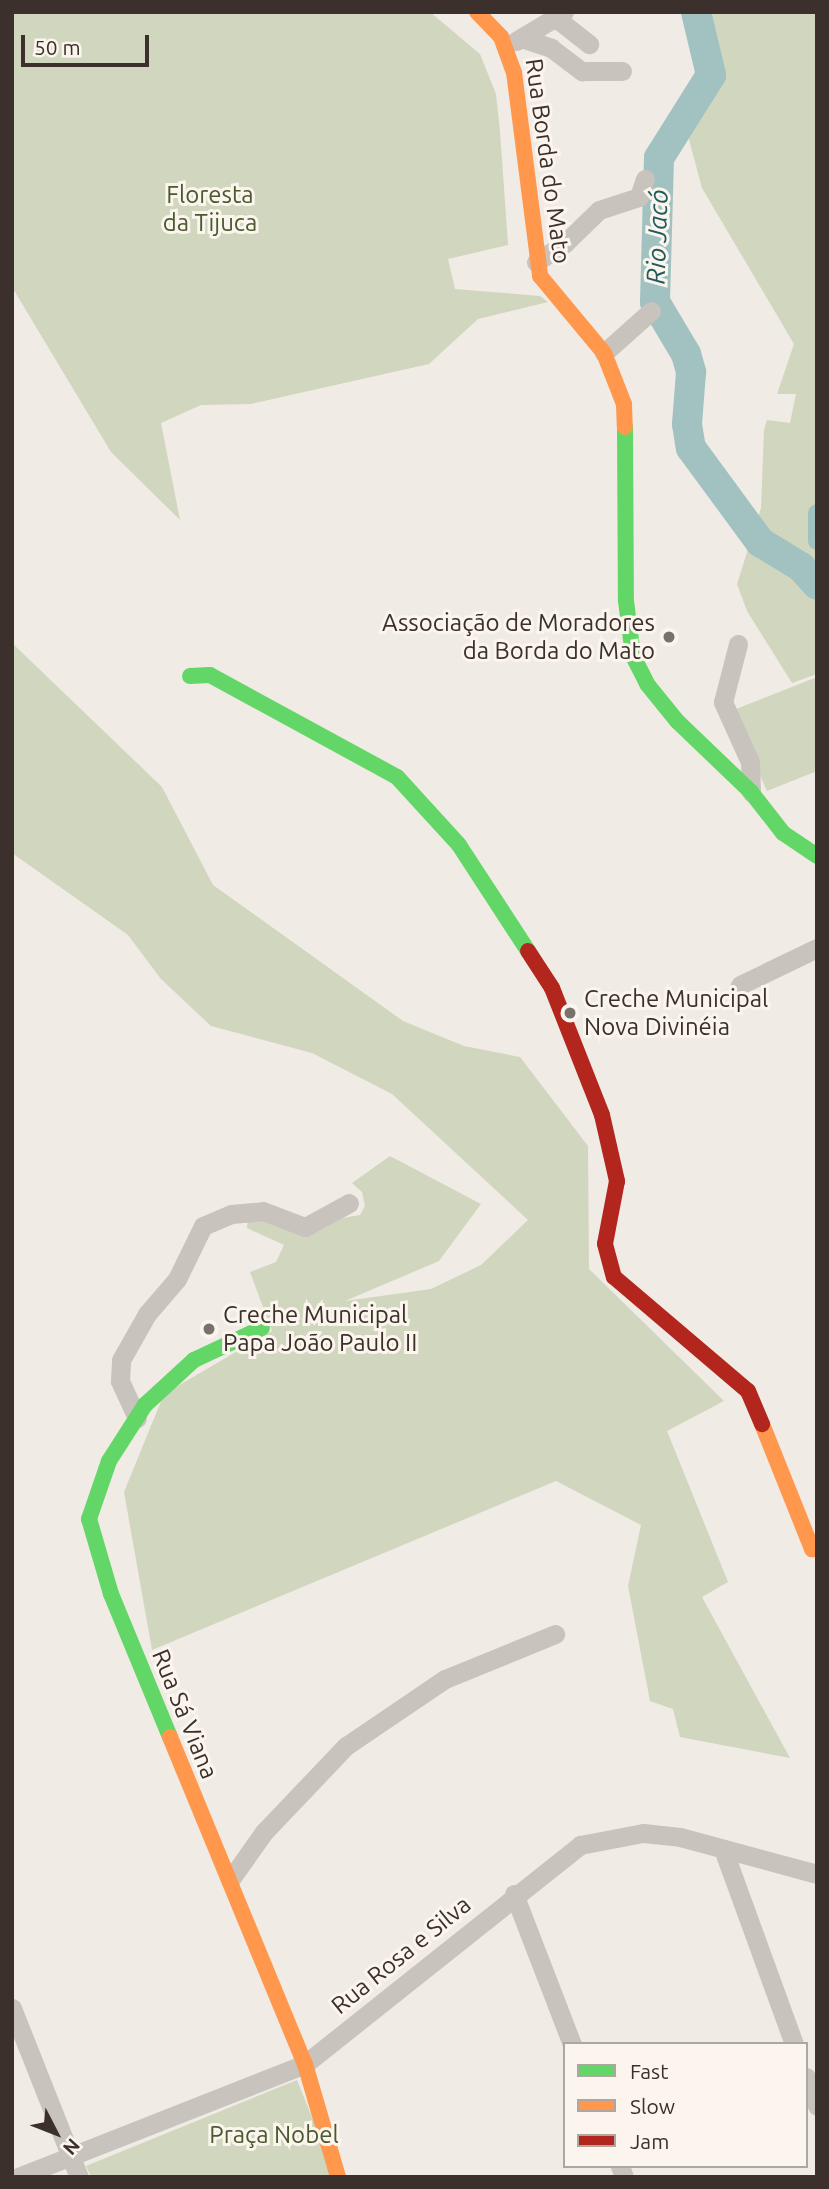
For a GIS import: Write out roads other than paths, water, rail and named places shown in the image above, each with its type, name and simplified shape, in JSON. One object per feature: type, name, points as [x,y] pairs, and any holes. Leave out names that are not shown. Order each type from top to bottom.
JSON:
[{"type":"street","name":"Rua Borda do Mato","points":[[477,12],[514,42],[536,262],[558,302],[604,354],[624,404],[628,434],[626,601],[633,656],[647,684],[671,714],[751,792],[783,832],[817,856]]},
{"type":"street","points":[[514,42],[560,16],[589,44]]},
{"type":"street","points":[[514,42],[551,48],[582,71],[622,71]]},
{"type":"street","points":[[536,262],[565,243],[599,210],[639,197],[645,179]]},
{"type":"street","points":[[604,354],[651,311]]},
{"type":"street","points":[[738,644],[723,702],[750,762],[751,792]]},
{"type":"street","points":[[190,676],[210,675],[380,766],[397,778],[459,845],[552,988],[602,1115],[617,1181],[605,1244],[614,1277],[748,1391],[814,1549]]},
{"type":"street","points":[[740,985],[817,948]]},
{"type":"street","points":[[137,1418],[120,1381],[121,1360],[147,1314],[177,1279],[187,1251],[204,1226],[231,1214],[262,1211],[305,1227],[349,1203]]},
{"type":"street","name":"Rua Sá Viana","points":[[262,1328],[194,1360],[145,1405],[98,1489],[89,1519],[111,1594],[305,2064],[338,2177]]},
{"type":"street","points":[[230,1881],[295,1796],[346,1746],[445,1679],[555,1634]]},
{"type":"street","name":"Rua Rosa e Silva","points":[[18,2177],[305,2064],[580,1844],[609,1836],[643,1833],[680,1837],[817,1874]]},
{"type":"street","points":[[723,1849],[793,2042]]},
{"type":"street","points":[[514,1895],[571,2042]]},
{"type":"street","points":[[12,2007],[79,2177]]},
{"type":"street","points":[[808,2082],[817,2106]]},
{"type":"waterway","name":"Rio Jacó","points":[[696,12],[711,75],[659,158],[655,302],[686,354],[691,372],[687,424],[691,448],[760,542],[801,567],[817,585]]},
{"type":"waterway","points":[[817,513],[817,541]]},
{"type":"place","name":"Associação de Moradores da Borda do Mato","points":[[669,637]]},
{"type":"place","name":"Creche Municipal Nova Divinéia","points":[[570,1013]]},
{"type":"place","name":"Creche Municipal Papa João Paulo II","points":[[209,1329]]},
{"type":"park label","name":"Floresta da Tijuca","points":[[210,209]]},
{"type":"park label","name":"Praça Nobel","points":[[274,2135]]}]
